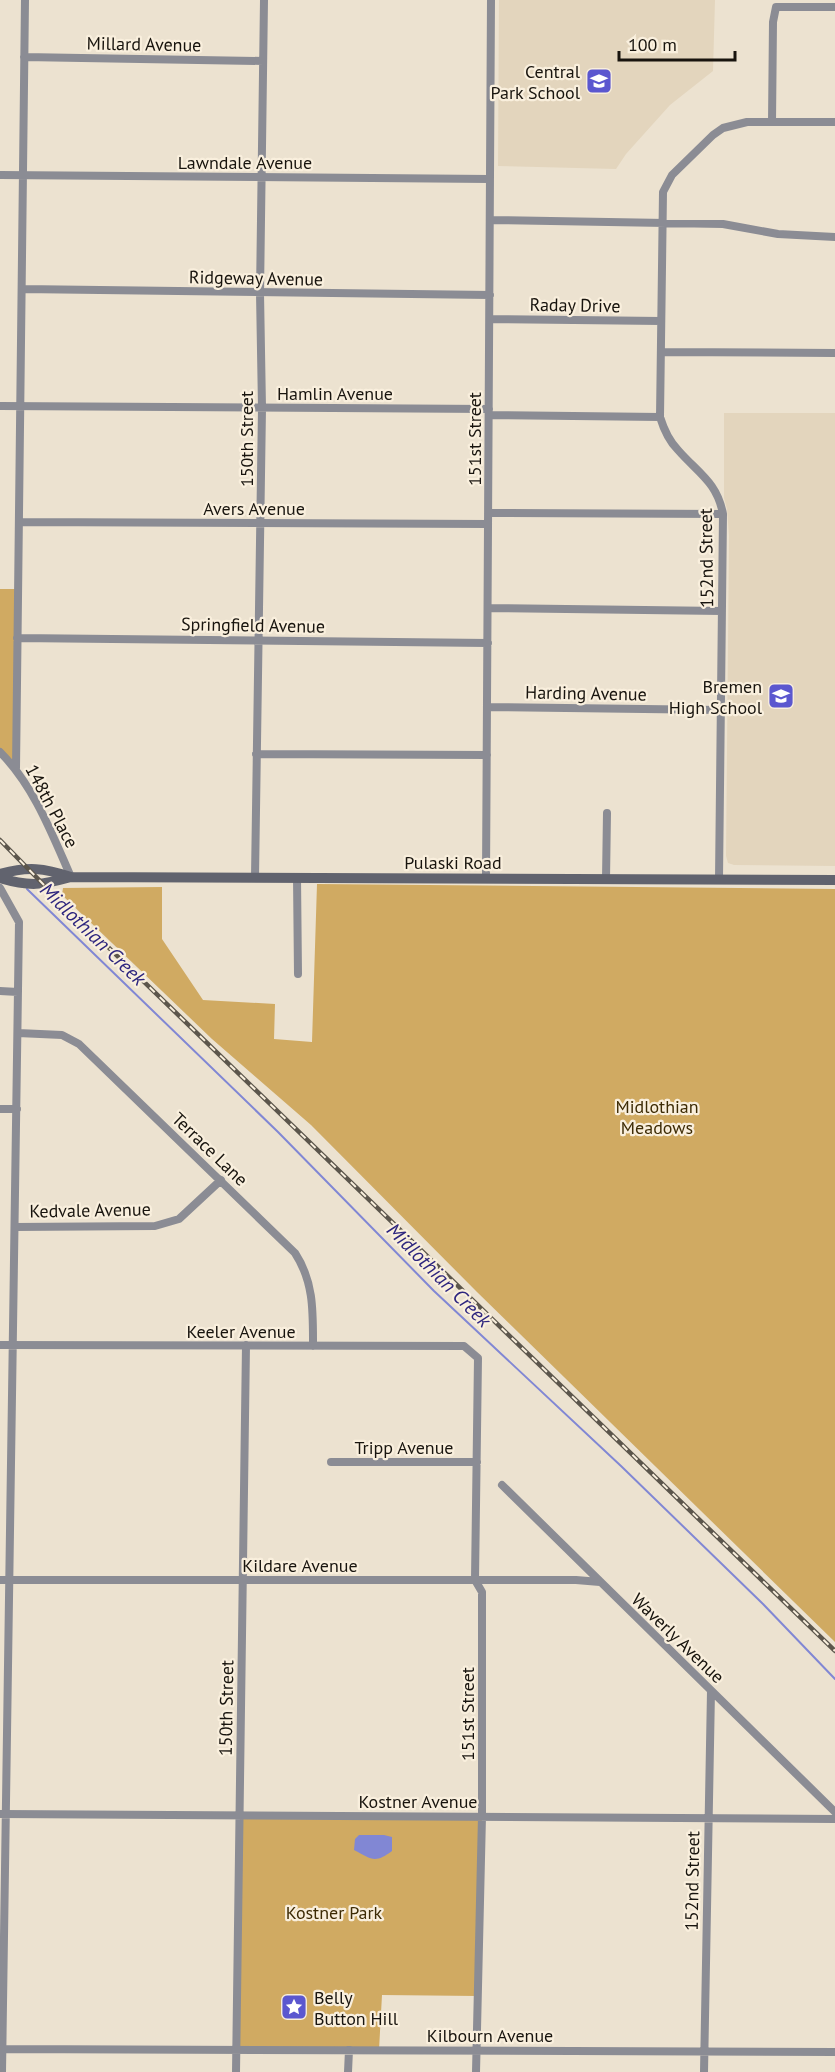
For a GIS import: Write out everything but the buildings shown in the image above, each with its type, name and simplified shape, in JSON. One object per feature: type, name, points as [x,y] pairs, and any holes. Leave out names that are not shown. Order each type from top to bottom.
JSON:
[{"type":"main road","name":"Pulaski Road","points":[[0,876],[19,869],[46,869],[71,877]]},
{"type":"main road","name":"Pulaski Road","points":[[0,876],[18,884],[44,885],[71,877],[835,879]]},
{"type":"street","points":[[16,768],[25,0]]},
{"type":"street","name":"150th Street","points":[[255,877],[262,408],[260,293],[264,0]]},
{"type":"street","name":"151st Street","points":[[486,878],[491,0]]},
{"type":"street","points":[[835,7],[776,7],[773,22],[772,122],[835,122]]},
{"type":"street","name":"Millard Avenue","points":[[24,57],[263,61]]},
{"type":"street","name":"152nd Street","points":[[719,879],[723,514],[720,498],[710,482],[676,449],[666,435],[660,417],[663,192],[667,183],[689,158],[723,128],[747,122],[772,122]]},
{"type":"street","name":"Lawndale Avenue","points":[[0,175],[490,179]]},
{"type":"street","points":[[490,220],[723,224],[778,234],[835,237]]},
{"type":"street","name":"Ridgeway Avenue","points":[[21,289],[490,295]]},
{"type":"street","name":"Raday Drive","points":[[489,319],[661,321]]},
{"type":"street","points":[[661,352],[835,353]]},
{"type":"street","name":"Hamlin Avenue","points":[[0,406],[262,408],[660,417]]},
{"type":"street","points":[[488,513],[723,514]]},
{"type":"street","name":"Avers Avenue","points":[[19,522],[488,524]]},
{"type":"street","points":[[488,608],[722,611]]},
{"type":"street","name":"Springfield Avenue","points":[[17,638],[488,643]]},
{"type":"street","name":"Harding Avenue","points":[[487,707],[721,710]]},
{"type":"street","name":"148th Place","points":[[0,752],[16,768],[48,824],[71,877]]},
{"type":"street","points":[[256,754],[487,755]]},
{"type":"street","points":[[606,879],[607,813]]},
{"type":"street","points":[[297,878],[298,974]]},
{"type":"street","points":[[0,888],[19,922],[10,1580],[3,1814],[2,2072]]},
{"type":"street","points":[[0,992],[18,992]]},
{"type":"street","name":"Terrace Lane","points":[[18,1033],[62,1035],[79,1044],[295,1253],[304,1267],[312,1300],[314,1346]]},
{"type":"street","points":[[0,1109],[16,1109]]},
{"type":"street","name":"Kedvale Avenue","points":[[15,1227],[155,1226],[179,1218],[221,1180]]},
{"type":"street","name":"Keeler Avenue","points":[[0,1345],[464,1346],[478,1358]]},
{"type":"street","name":"150th Street","points":[[236,2072],[246,1345]]},
{"type":"street","name":"151st Street","points":[[476,2072],[482,1816],[482,1592],[475,1580],[478,1358]]},
{"type":"street","name":"Tripp Avenue","points":[[331,1462],[477,1462]]},
{"type":"street","name":"Waverly Avenue","points":[[502,1485],[835,1812]]},
{"type":"street","name":"Kildare Avenue","points":[[0,1580],[576,1580],[600,1582]]},
{"type":"street","name":"152nd Street","points":[[704,2072],[711,1691]]},
{"type":"street","name":"Kostner Avenue","points":[[3,1814],[835,1819]]},
{"type":"street","name":"Kilbourn Avenue","points":[[1,2049],[835,2052]]},
{"type":"street","points":[[348,2072],[349,2050]]},
{"type":"shaded area","name":"Central Park School","points":[[499,0],[715,0],[713,71],[670,105],[626,154],[616,169],[498,166]]},
{"type":"shaded area","name":"Bremen High School","points":[[724,413],[835,413],[835,866],[734,865],[728,863],[726,856],[729,536],[724,498]]},
{"type":"green space","points":[[0,589],[18,589],[16,768],[0,752]]},
{"type":"green space","name":"Midlothian Meadows","points":[[317,884],[835,889],[835,1642],[477,1292],[311,1125],[212,1039],[62,895],[63,888],[162,887],[162,939],[203,1000],[275,1004],[274,1039],[312,1042]]},
{"type":"green space","name":"Kostner Park","points":[[240,1815],[482,1816],[478,1996],[382,1995],[379,2050],[236,2050]]},
{"type":"water","points":[[359,1835],[392,1837],[392,1851],[377,1859],[365,1856],[354,1850],[355,1839]]},
{"type":"waterway","name":"Midlothian Creek","points":[[27,889],[278,1132],[434,1291],[621,1466],[763,1604],[835,1679]]},
{"type":"railway","points":[[0,840],[835,1651]]},
{"type":"place","name":"Central Park School","points":[[599,81]]},
{"type":"place","name":"Bremen High School","points":[[781,696]]},
{"type":"place","name":"Belly Button Hill","points":[[294,2007]]}]
